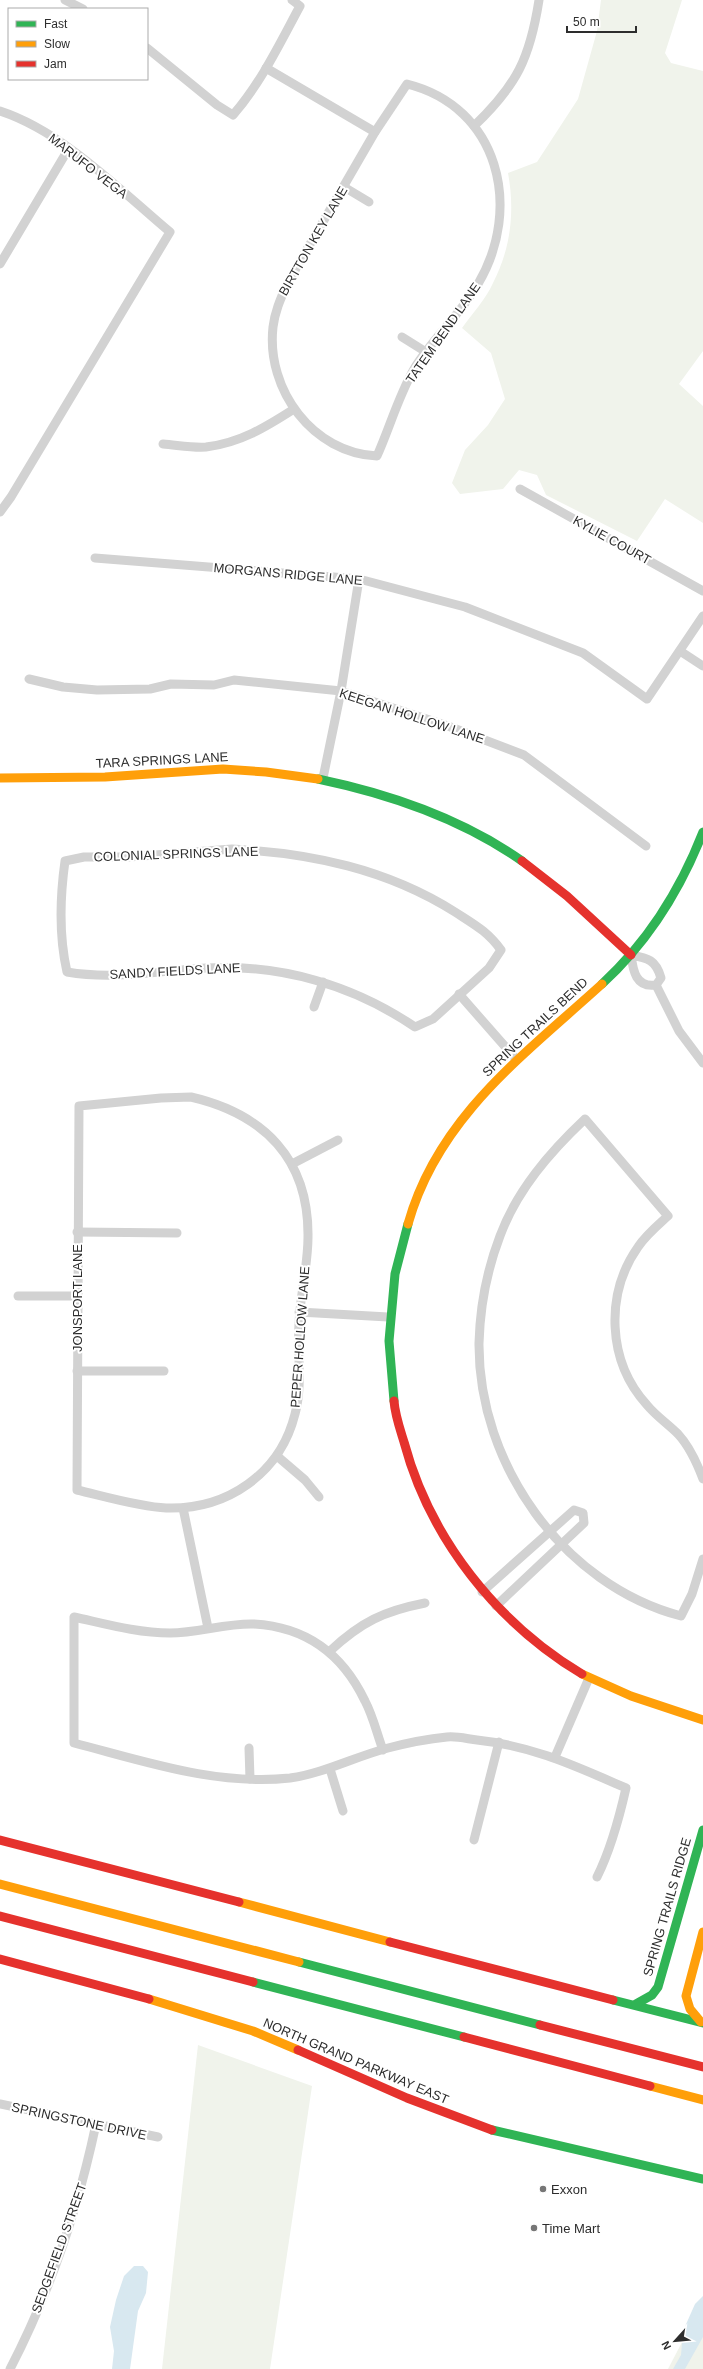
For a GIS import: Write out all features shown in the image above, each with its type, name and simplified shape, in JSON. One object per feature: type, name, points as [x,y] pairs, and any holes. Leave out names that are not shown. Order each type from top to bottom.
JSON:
[{"type":"main road","name":"TARA SPRINGS LANE","points":[[0,778],[121,776],[223,769],[323,778],[404,802],[489,840],[544,877],[631,956]]},
{"type":"main road","name":"SPRING TRAILS BEND","points":[[703,832],[688,872],[670,905],[631,956],[516,1059],[473,1104],[444,1145],[413,1206],[395,1271],[388,1317],[391,1383],[400,1441],[422,1501],[457,1560],[482,1592],[553,1655],[589,1678],[637,1700],[703,1720]]},
{"type":"main road","name":"SPRING TRAILS RIDGE","points":[[636,2004],[652,1995],[658,1987],[698,1865],[703,1830]]},
{"type":"main road","points":[[0,1840],[636,2004],[702,2023]]},
{"type":"main road","points":[[0,1884],[703,2067]]},
{"type":"main road","points":[[0,1916],[703,2100]]},
{"type":"main road","points":[[702,2023],[690,2009],[686,1996],[703,1932]]},
{"type":"main road","name":"NORTH GRAND PARKWAY EAST","points":[[0,1959],[172,2005],[254,2032],[328,2062],[407,2098],[481,2126],[703,2179]]},
{"type":"street","points":[[65,0],[81,8]]},
{"type":"street","points":[[148,49],[212,101],[233,115],[245,102],[266,68],[300,6],[292,0]]},
{"type":"street","points":[[474,126],[504,96],[517,75],[528,53],[539,0]]},
{"type":"street","points":[[266,68],[375,132]]},
{"type":"street","name":"TATEM BEND LANE","points":[[377,456],[402,394],[415,369],[426,352],[478,284],[497,240],[501,216],[497,173],[490,154],[474,126],[448,100],[429,89],[407,84]]},
{"type":"street","name":"BIRTTON KEY LANE","points":[[377,456],[358,455],[326,441],[294,409],[282,384],[274,360],[273,328],[276,308],[287,284],[344,188],[375,132],[407,84]]},
{"type":"street","name":"MARUFO VEGA","points":[[0,111],[15,116],[45,132],[68,148],[170,232],[11,497],[0,512]]},
{"type":"street","points":[[0,264],[68,148]]},
{"type":"street","points":[[344,188],[369,202]]},
{"type":"street","points":[[402,337],[426,352]]},
{"type":"street","points":[[163,444],[205,447],[234,441],[255,433],[294,409]]},
{"type":"street","name":"KYLIE COURT","points":[[520,489],[703,591]]},
{"type":"street","name":"MORGANS RIDGE LANE","points":[[95,558],[359,579],[465,608],[583,653],[647,699],[680,651]]},
{"type":"street","points":[[323,778],[341,691],[359,579]]},
{"type":"street","points":[[703,616],[680,651],[703,666]]},
{"type":"street","name":"KEEGAN HOLLOW LANE","points":[[29,679],[63,687],[97,690],[150,689],[171,684],[214,685],[234,680],[341,691],[448,726],[524,755],[646,846]]},
{"type":"street","name":"COLONIAL SPRINGS LANE","points":[[66,972],[62,953],[63,881],[65,861],[84,857],[129,857],[232,849],[276,851],[311,856],[358,868],[405,885],[447,907],[489,933],[501,950],[489,968],[459,994]]},
{"type":"street","points":[[631,956],[649,958],[658,967],[661,978],[656,985],[648,986],[640,982],[634,974],[631,956]]},
{"type":"street","name":"SANDY FIELDS LANE","points":[[66,972],[84,975],[142,974],[206,968],[246,968],[275,971],[323,982],[351,991],[378,1004],[415,1027],[433,1020],[459,994]]},
{"type":"street","points":[[314,1007],[323,982]]},
{"type":"street","points":[[656,985],[679,1031],[703,1063]]},
{"type":"street","points":[[459,994],[516,1059]]},
{"type":"street","name":"PEPER HOLLOW LANE","points":[[77,1490],[164,1508],[183,1508],[211,1503],[230,1496],[248,1486],[277,1456],[289,1435],[296,1413],[298,1393],[299,1312],[308,1238],[307,1218],[302,1192],[292,1164],[270,1137],[246,1116],[216,1103],[191,1097],[160,1098],[79,1106]]},
{"type":"street","name":"JONSPORT LANE","points":[[77,1490],[77,1232],[79,1106]]},
{"type":"street","points":[[703,1479],[695,1459],[678,1435],[646,1405],[632,1384],[621,1361],[616,1338],[614,1314],[617,1290],[626,1267],[648,1234],[668,1216],[585,1119],[539,1167],[517,1200],[500,1235],[488,1271],[482,1309],[479,1343],[482,1380],[489,1417],[501,1453],[518,1486],[550,1531],[587,1567],[616,1588],[659,1610],[681,1616],[692,1594],[703,1559]]},
{"type":"street","points":[[292,1164],[338,1140]]},
{"type":"street","points":[[77,1232],[177,1233]]},
{"type":"street","points":[[18,1296],[77,1296]]},
{"type":"street","points":[[299,1312],[388,1317]]},
{"type":"street","points":[[77,1371],[164,1371]]},
{"type":"street","points":[[277,1456],[305,1480],[319,1497]]},
{"type":"street","points":[[183,1508],[208,1628]]},
{"type":"street","points":[[482,1592],[574,1510],[583,1513],[584,1523],[563,1545],[496,1606]]},
{"type":"street","points":[[330,1651],[350,1632],[374,1617],[396,1608],[425,1603]]},
{"type":"street","points":[[383,1750],[366,1702],[350,1673],[330,1651],[301,1635],[277,1628],[254,1624],[171,1633],[132,1631],[74,1617],[74,1743],[210,1776],[250,1779],[290,1778],[330,1770],[383,1750],[449,1737],[499,1742],[526,1747],[554,1757],[626,1788],[620,1816],[606,1858],[597,1877]]},
{"type":"street","points":[[554,1757],[589,1678]]},
{"type":"street","points":[[474,1840],[499,1742]]},
{"type":"street","points":[[249,1748],[250,1779]]},
{"type":"street","points":[[330,1770],[343,1811]]},
{"type":"street","name":"SPRINGSTONE DRIVE","points":[[0,2104],[158,2138]]},
{"type":"street","name":"SEDGEFIELD STREET","points":[[10,2369],[45,2291],[68,2230],[84,2178],[96,2124]]},
{"type":"shaded area","points":[[601,0],[682,0],[665,53],[671,63],[703,71],[703,351],[679,384],[703,406],[703,523],[665,499],[637,541],[546,495],[537,475],[519,470],[503,489],[460,494],[452,483],[465,450],[488,425],[505,399],[491,353],[462,328],[483,301],[490,289],[499,270],[508,243],[511,201],[508,173],[537,162],[578,99],[597,31]]},
{"type":"shaded area","points":[[198,2045],[312,2086],[270,2369],[162,2369]]},
{"type":"shaded area","points":[[134,2266],[143,2266],[148,2272],[146,2293],[138,2311],[130,2369],[112,2369],[114,2351],[110,2327],[116,2300],[124,2276]]},
{"type":"shaded area","points":[[703,2296],[703,2337],[685,2369],[673,2369],[681,2355],[683,2331],[695,2304]]},
{"type":"shaded area","points":[[703,2302],[703,2369],[668,2369]]},
{"type":"traffic: fast","points":[[318,779],[398,800],[450,820],[475,832],[522,861]]},
{"type":"traffic: fast","points":[[602,984],[619,968],[649,933],[662,914],[684,875],[703,832]]},
{"type":"traffic: fast","points":[[394,1401],[389,1341],[395,1274],[408,1224]]},
{"type":"traffic: fast","points":[[636,2004],[652,1995],[658,1987],[703,1830]]},
{"type":"traffic: fast","points":[[299,1962],[540,2025]]},
{"type":"traffic: fast","points":[[253,1982],[464,2037]]},
{"type":"traffic: fast","points":[[613,2000],[703,2023]]},
{"type":"traffic: fast","points":[[492,2130],[703,2179]]},
{"type":"traffic: slow","points":[[0,778],[105,777],[223,769],[266,772],[318,779]]},
{"type":"traffic: slow","points":[[408,1224],[422,1186],[440,1151],[462,1120],[487,1090],[514,1063],[602,984]]},
{"type":"traffic: slow","points":[[582,1674],[631,1696],[703,1720]]},
{"type":"traffic: slow","points":[[0,1884],[299,1962]]},
{"type":"traffic: slow","points":[[239,1902],[390,1942]]},
{"type":"traffic: slow","points":[[701,2022],[690,2009],[686,1996],[703,1932]]},
{"type":"traffic: slow","points":[[149,1999],[253,2031],[298,2050]]},
{"type":"traffic: slow","points":[[650,2086],[703,2100]]},
{"type":"traffic: jam","points":[[522,861],[567,896],[631,955]]},
{"type":"traffic: jam","points":[[394,1401],[398,1422],[416,1478],[431,1512],[449,1545],[495,1604],[522,1630],[551,1653],[582,1674]]},
{"type":"traffic: jam","points":[[0,1840],[239,1902]]},
{"type":"traffic: jam","points":[[0,1916],[253,1982]]},
{"type":"traffic: jam","points":[[390,1942],[613,2000]]},
{"type":"traffic: jam","points":[[0,1959],[149,1999]]},
{"type":"traffic: jam","points":[[540,2025],[703,2067]]},
{"type":"traffic: jam","points":[[464,2037],[650,2086]]},
{"type":"traffic: jam","points":[[298,2050],[407,2098],[492,2130]]},
{"type":"place","name":"Exxon","points":[[543,2189]]},
{"type":"place","name":"Time Mart","points":[[534,2228]]}]
